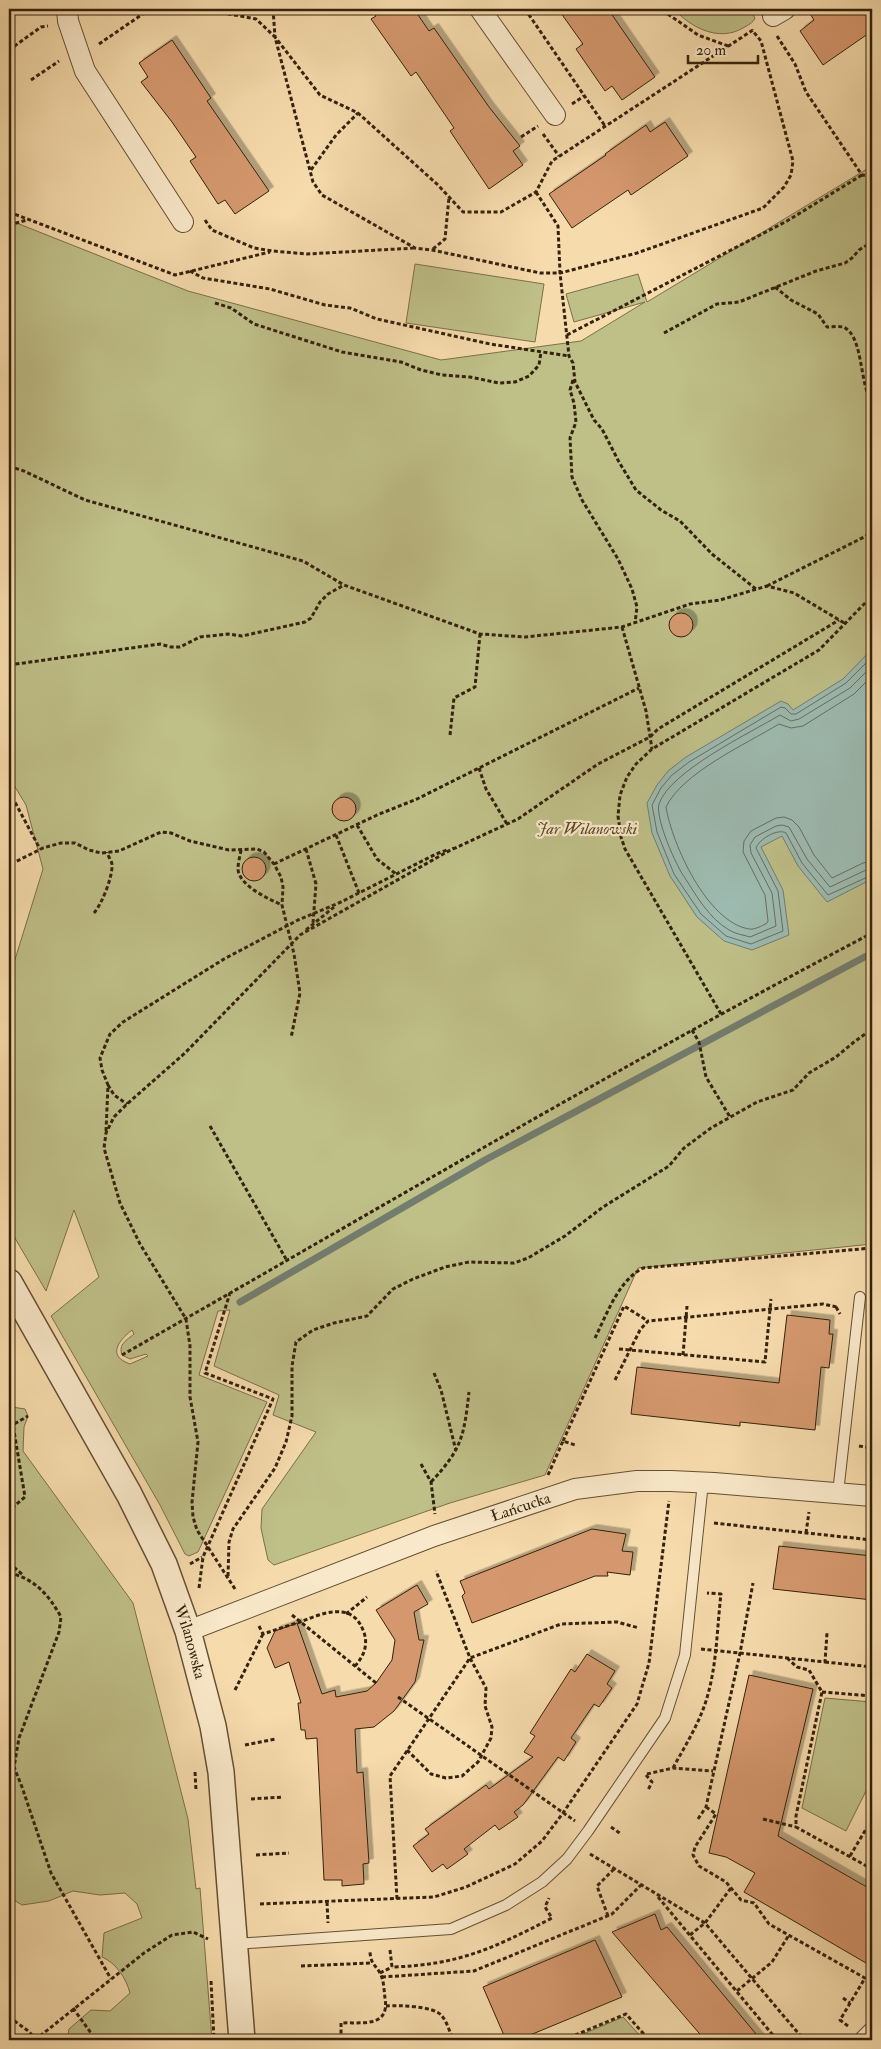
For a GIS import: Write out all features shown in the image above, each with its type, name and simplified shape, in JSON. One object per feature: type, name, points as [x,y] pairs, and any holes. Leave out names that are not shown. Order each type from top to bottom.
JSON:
[{"type":"street","points":[[67,9],[70,28],[84,71],[183,222]]},
{"type":"street","points":[[480,9],[555,115]]},
{"type":"street","name":"Wilanowska","points":[[9,1282],[129,1494],[164,1564],[188,1631],[213,1726],[221,1772],[236,1944],[242,2040]]},
{"type":"street","name":"Łańcucka","points":[[188,1631],[434,1536],[584,1488],[637,1481],[671,1481],[872,1496]]},
{"type":"street","points":[[857,2034],[872,2033]]},
{"type":"lane","points":[[838,1493],[860,1296]]},
{"type":"lane","points":[[236,1944],[451,1929],[506,1905],[542,1882],[567,1859],[665,1718],[685,1656],[703,1482]]},
{"type":"path","points":[[98,45],[150,9]]},
{"type":"path","points":[[202,9],[256,19],[275,37],[320,94],[358,113],[449,196],[463,212],[474,213],[501,212],[536,192],[552,161],[776,15],[806,92],[862,175]]},
{"type":"path","points":[[273,9],[275,37],[313,182],[322,195],[415,248]]},
{"type":"path","points":[[525,9],[605,126]]},
{"type":"path","points":[[664,9],[665,12],[698,35],[729,46]]},
{"type":"path","points":[[9,50],[41,28],[54,26]]},
{"type":"path","points":[[204,218],[212,230],[254,248],[307,254],[415,248],[540,273],[560,273],[637,253],[763,208],[784,187],[794,161],[761,41],[752,30]]},
{"type":"path","points":[[31,80],[65,58]]},
{"type":"path","points":[[311,171],[336,135],[358,113]]},
{"type":"path","points":[[567,335],[787,221],[862,175],[871,176]]},
{"type":"path","points":[[536,192],[558,226],[560,273],[569,356],[573,362],[574,378],[594,420],[602,429],[636,490],[661,510],[680,521],[712,554],[756,589]]},
{"type":"path","points":[[432,250],[445,239],[449,196]]},
{"type":"path","points":[[9,212],[175,275],[273,251]]},
{"type":"path","points":[[9,225],[28,220]]},
{"type":"path","points":[[664,333],[717,304],[739,302],[816,271],[845,263],[859,250],[872,242]]},
{"type":"path","points":[[190,271],[203,278],[270,288],[325,305],[350,308],[385,320],[490,344],[569,356]]},
{"type":"path","points":[[775,287],[791,300],[818,314],[827,327],[843,327],[851,334],[862,366],[867,395],[872,401]]},
{"type":"path","points":[[214,303],[231,308],[254,324],[342,352],[401,362],[420,370],[442,375],[499,383],[515,382],[529,376],[539,365],[541,352]]},
{"type":"path","points":[[574,378],[570,390],[574,403],[576,422],[570,438],[572,477],[582,500],[618,560],[632,589],[637,607],[635,623]]},
{"type":"path","points":[[9,466],[24,471],[85,500],[302,561],[344,585],[480,634],[512,637],[622,627],[690,604],[720,600],[767,586],[872,533]]},
{"type":"path","points":[[9,665],[160,644],[180,647],[200,637],[228,634],[242,636],[274,630],[305,622],[311,618],[320,602],[328,594],[344,585]]},
{"type":"path","points":[[767,586],[794,593],[846,624]]},
{"type":"path","points":[[721,1014],[625,849],[618,816],[620,795],[627,777],[636,764],[652,749],[819,650],[872,596]]},
{"type":"path","points":[[300,935],[454,848],[518,819],[598,764],[650,737],[658,729],[839,620]]},
{"type":"path","points":[[604,622],[605,628]]},
{"type":"path","points":[[622,627],[646,711],[652,749]]},
{"type":"path","points":[[540,629],[540,635]]},
{"type":"path","points":[[450,735],[454,698],[476,687],[480,634]]},
{"type":"path","points":[[274,864],[417,799],[639,688]]},
{"type":"path","points":[[479,768],[486,789],[507,824]]},
{"type":"path","points":[[9,791],[40,849]]},
{"type":"path","points":[[357,825],[377,859],[396,874]]},
{"type":"path","points":[[10,864],[40,849],[61,843],[75,843],[90,850],[119,851],[136,845],[150,835],[161,832],[172,833],[190,841],[229,850],[257,849],[264,852],[274,864],[283,887],[282,905],[292,944],[300,993],[291,1038]]},
{"type":"path","points":[[336,835],[359,892]]},
{"type":"path","points":[[127,1104],[114,1095],[108,1085],[100,1058],[104,1045],[115,1029],[177,987],[224,959],[436,854],[454,848]]},
{"type":"path","points":[[306,849],[316,884],[316,913],[313,923]]},
{"type":"path","points":[[241,850],[238,869],[241,880],[265,897],[282,905]]},
{"type":"path","points":[[94,913],[99,908],[110,880],[112,863],[107,852]]},
{"type":"path","points":[[106,1133],[114,1117],[127,1104],[185,1053],[300,935],[340,902]]},
{"type":"path","points":[[122,1355],[286,1259],[692,1030],[872,934]]},
{"type":"path","points":[[228,1577],[229,1542],[233,1529],[275,1468],[286,1442],[292,1416],[292,1366],[296,1342],[313,1330],[334,1323],[367,1316],[393,1289],[445,1267],[469,1262],[514,1264],[528,1258],[564,1236],[603,1207],[669,1166],[684,1148],[711,1128],[757,1102],[794,1090],[809,1073],[836,1057],[872,1029]]},
{"type":"path","points":[[692,1030],[699,1042],[706,1077],[730,1118]]},
{"type":"path","points":[[108,1085],[104,1148],[120,1203],[140,1244],[186,1319],[190,1346],[190,1397],[198,1442],[192,1502],[197,1530],[249,1608]]},
{"type":"path","points":[[210,1126],[286,1259]]},
{"type":"path","points":[[595,1338],[614,1298],[637,1271],[643,1268],[872,1248]]},
{"type":"path","points":[[198,1591],[203,1557],[273,1399],[205,1372],[230,1293]]},
{"type":"path","points":[[619,1349],[765,1362],[771,1299]]},
{"type":"path","points":[[548,1498],[548,1475],[624,1306],[648,1321],[823,1304],[859,1310]]},
{"type":"path","points":[[683,1355],[686,1306]]},
{"type":"path","points":[[615,1380],[628,1350],[648,1321]]},
{"type":"path","points":[[434,1374],[441,1390],[456,1452]]},
{"type":"path","points":[[431,1482],[446,1466],[460,1445],[466,1419],[469,1392]]},
{"type":"path","points":[[9,1514],[13,1507],[25,1497],[11,1426],[28,1416]]},
{"type":"path","points":[[563,1441],[575,1445]]},
{"type":"path","points":[[421,1464],[431,1482],[434,1497],[435,1513],[431,1522],[434,1536]]},
{"type":"path","points":[[260,1904],[434,1897],[466,1887],[515,1864],[542,1841],[564,1813],[637,1704],[649,1663],[671,1481]]},
{"type":"path","points":[[806,1533],[808,1516]]},
{"type":"path","points":[[710,1522],[872,1540]]},
{"type":"path","points":[[187,1565],[203,1557]]},
{"type":"path","points":[[9,1563],[45,1593],[61,1617],[59,1632],[19,1738],[14,1767],[50,1873],[111,1979]]},
{"type":"path","points":[[407,1750],[432,1774],[446,1778],[462,1776],[478,1762],[491,1738],[492,1727],[485,1706],[486,1688],[470,1658],[436,1571]]},
{"type":"path","points":[[9,1573],[23,1576]]},
{"type":"path","points":[[698,1820],[706,1807],[740,1653],[753,1583]]},
{"type":"path","points":[[346,1614],[367,1597]]},
{"type":"path","points":[[235,1690],[262,1633],[332,1611],[346,1614],[358,1622],[363,1630],[366,1639],[365,1649],[362,1658],[355,1666]]},
{"type":"path","points":[[294,1617],[376,1683]]},
{"type":"path","points":[[397,1898],[390,1776],[470,1658],[561,1624],[617,1622],[639,1628]]},
{"type":"path","points":[[824,1662],[828,1633]]},
{"type":"path","points":[[686,1647],[872,1667]]},
{"type":"path","points":[[787,1658],[797,1667],[809,1670],[822,1692],[796,1816],[796,1827]]},
{"type":"path","points":[[822,1692],[872,1696]]},
{"type":"path","points":[[398,1697],[482,1754],[588,1831]]},
{"type":"path","points":[[245,1745],[276,1739]]},
{"type":"path","points":[[642,1779],[646,1774],[673,1768],[714,1771]]},
{"type":"path","points":[[646,1774],[652,1782],[648,1790]]},
{"type":"path","points":[[251,1799],[283,1797]]},
{"type":"path","points":[[706,1807],[717,1813],[695,1847],[694,1855],[699,1866],[726,1882],[741,1900],[754,1903],[770,1924],[872,1982]]},
{"type":"path","points":[[763,1819],[796,1827],[872,1869]]},
{"type":"path","points":[[850,1856],[872,1819]]},
{"type":"path","points":[[608,1826],[621,1834]]},
{"type":"path","points":[[256,1855],[288,1853]]},
{"type":"path","points":[[589,1853],[705,1923],[804,2040]]},
{"type":"path","points":[[608,1916],[597,1886],[614,1869]]},
{"type":"path","points":[[381,1975],[474,1971],[608,1916],[641,1885]]},
{"type":"path","points":[[690,1935],[705,1923],[731,1888]]},
{"type":"path","points":[[656,1894],[777,2040]]},
{"type":"path","points":[[9,2017],[36,2040],[73,2008],[144,1953],[172,1935],[193,1932],[208,1939]]},
{"type":"path","points":[[737,1991],[772,1962],[789,1935]]},
{"type":"path","points":[[342,2040],[341,2023],[376,2021],[385,2014],[386,2006],[381,1975],[371,1963],[370,1951]]},
{"type":"path","points":[[301,1966],[371,1963]]},
{"type":"path","points":[[381,1975],[392,1967]]},
{"type":"path","points":[[857,2034],[840,2020],[865,1978]]},
{"type":"path","points":[[843,1998],[850,2002]]},
{"type":"path","points":[[386,2006],[432,2010],[441,2014],[454,2040]]},
{"type":"path","points":[[73,2008],[96,2040]]},
{"type":"path","points":[[563,2040],[626,2014],[649,2040]]},
{"type":"green space","points":[[674,9],[750,9],[755,18],[750,24],[734,32],[715,33],[697,27]]},
{"type":"green space","name":"Jar Wilanowski","points":[[872,166],[872,1244],[638,1268],[545,1475],[450,1503],[274,1565],[268,1560],[261,1528],[262,1509],[316,1432],[273,1415],[279,1395],[214,1366],[230,1310],[218,1311],[199,1375],[267,1402],[198,1552],[189,1556],[185,1554],[160,1505],[51,1316],[99,1277],[74,1210],[46,1291],[9,1228],[9,979],[43,869],[26,805],[9,777],[9,220],[188,291],[441,360],[581,341],[645,302],[574,322],[566,294],[638,274],[647,302]],"holes":[[[132,1330],[134,1334],[122,1345],[122,1355],[130,1359],[146,1354],[148,1356],[130,1364],[119,1357],[117,1348],[119,1343]]]},
{"type":"green space","points":[[415,264],[544,284],[535,342],[406,323]]},
{"type":"green space","points":[[12,1407],[25,1409],[28,1416],[24,1427],[23,1451],[133,1603],[188,1819],[196,1889],[200,1888],[212,2040],[67,2040],[69,2029],[91,2010],[110,2011],[130,1993],[120,1972],[112,1963],[102,1957],[104,1933],[142,1918],[137,1904],[125,1893],[100,1895],[73,1891],[49,1901],[22,1905],[9,1897],[9,1409]]},
{"type":"green space","points":[[825,1698],[872,1702],[872,1779],[846,1831],[802,1808]]},
{"type":"green space","points":[[623,2017],[644,2040],[569,2040]]},
{"type":"water","points":[[872,649],[872,879],[827,902],[798,866],[782,836],[761,847],[783,890],[789,935],[752,950],[724,941],[697,917],[670,876],[652,833],[647,803],[657,785],[668,771],[686,757],[781,701],[788,704],[793,710],[843,679]]},
{"type":"building","points":[[371,9],[414,9],[429,31],[434,28],[489,107],[520,146],[513,151],[523,165],[489,189],[450,131],[454,128],[416,72],[411,76],[371,19],[376,16]]},
{"type":"building","points":[[558,9],[608,9],[655,77],[622,100],[612,86],[605,91],[576,49],[583,44]]},
{"type":"building","points":[[807,9],[872,9],[872,31],[823,65],[800,31],[814,20]]},
{"type":"building","points":[[172,40],[211,98],[207,101],[269,191],[235,214],[225,200],[218,204],[190,161],[196,157],[141,82],[148,77],[139,63]]},
{"type":"building","points":[[665,122],[688,156],[631,195],[628,190],[572,228],[549,194],[646,125],[650,132]]},
{"type":"building","points":[[681,613],[690,616],[693,625],[690,634],[681,637],[672,634],[669,625],[672,616]]},
{"type":"building","points":[[344,797],[353,800],[356,809],[353,818],[344,821],[335,818],[332,809],[335,800]]},
{"type":"building","points":[[254,857],[263,860],[266,869],[263,878],[254,881],[245,878],[242,869],[245,860]]},
{"type":"building","points":[[787,1315],[830,1320],[829,1334],[833,1334],[829,1368],[821,1367],[815,1430],[740,1422],[740,1426],[631,1414],[637,1367],[779,1383]]},
{"type":"building","points":[[592,1529],[626,1534],[622,1551],[633,1552],[630,1575],[607,1572],[608,1576],[595,1576],[472,1623],[462,1596],[465,1593],[460,1581]]},
{"type":"building","points":[[779,1546],[872,1556],[872,1600],[773,1589]]},
{"type":"building","points":[[417,1585],[428,1604],[414,1612],[419,1640],[424,1640],[415,1682],[394,1711],[374,1727],[355,1729],[357,1773],[363,1772],[369,1863],[363,1864],[364,1884],[342,1886],[342,1880],[324,1880],[317,1738],[306,1739],[305,1730],[301,1730],[298,1703],[301,1703],[289,1662],[275,1668],[267,1648],[275,1631],[297,1623],[322,1694],[335,1690],[336,1697],[367,1691],[376,1683],[392,1660],[395,1640],[376,1610]]},
{"type":"building","points":[[587,1654],[615,1671],[607,1684],[612,1688],[599,1707],[594,1704],[571,1738],[576,1742],[564,1761],[558,1757],[523,1805],[514,1812],[518,1817],[499,1830],[495,1825],[464,1849],[468,1854],[447,1869],[443,1864],[432,1872],[413,1846],[429,1834],[425,1829],[486,1785],[489,1789],[533,1757],[524,1752],[535,1736],[530,1733],[571,1669],[575,1672]]},
{"type":"building","points":[[749,1675],[813,1689],[778,1836],[872,1890],[872,1952],[866,1963],[744,1892],[755,1873],[726,1857],[709,1853]]},
{"type":"building","points":[[655,1914],[661,1930],[667,1927],[761,2040],[705,2040],[612,1932]]},
{"type":"building","points":[[595,1940],[622,1997],[518,2040],[506,2040],[483,1987]]},
{"type":"waterway","points":[[240,1302],[485,1160],[872,953]]}]
